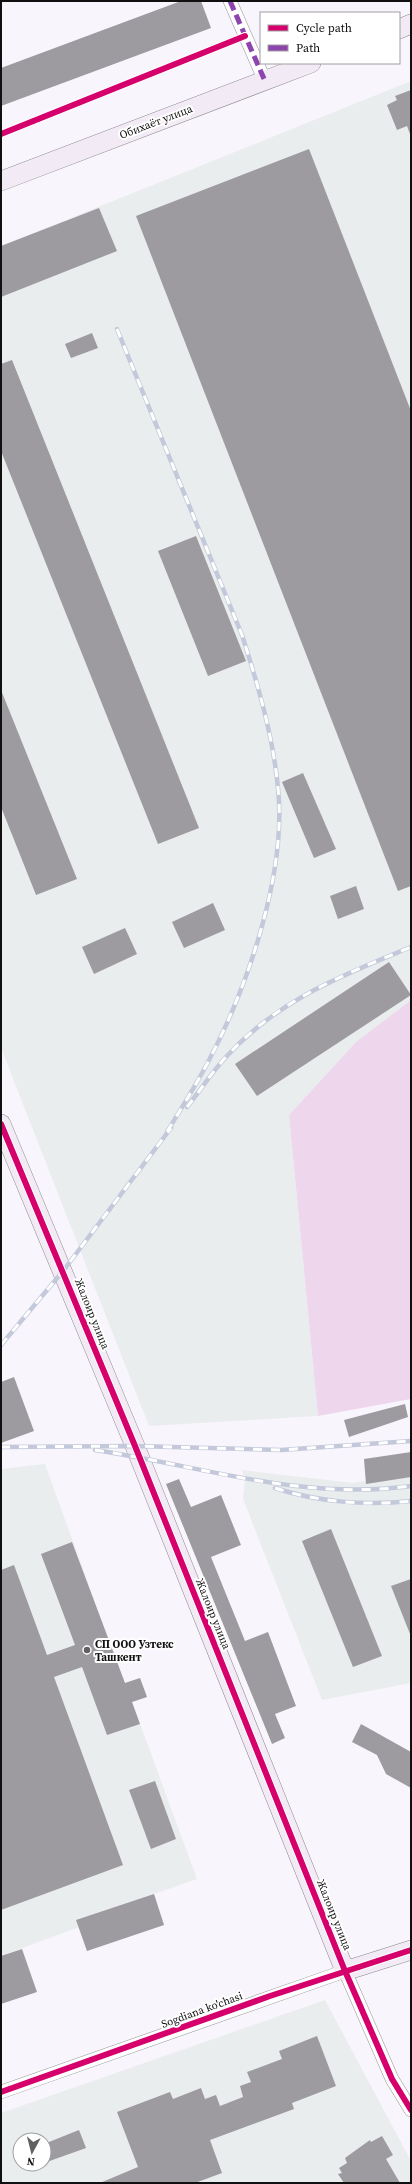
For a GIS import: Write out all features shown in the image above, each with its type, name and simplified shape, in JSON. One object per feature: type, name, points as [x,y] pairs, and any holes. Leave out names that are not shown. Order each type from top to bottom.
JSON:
[{"type":"street","points":[[230,1],[265,81]]},
{"type":"street","points":[[400,29],[411,24]]},
{"type":"street","name":"Обихаёт улица","points":[[1,181],[308,64]]},
{"type":"street","name":"Жалоир улица","points":[[1,1124],[135,1446],[345,1970],[392,2079],[411,2110]]},
{"type":"street","name":"Sogdiana ko'chasi","points":[[1,2092],[345,1970],[411,1950]]},
{"type":"shaded area","points":[[411,81],[411,1000],[356,1042],[289,1115],[318,1416],[149,1426],[1,1048],[1,246]]},
{"type":"shaded area","points":[[411,1000],[411,1399],[318,1416],[289,1115],[356,1042]]},
{"type":"shaded area","points":[[45,1464],[124,1683],[140,1678],[147,1697],[132,1702],[197,1879],[154,1894],[164,1925],[87,1951],[79,1927],[1,1956],[1,1469]]},
{"type":"shaded area","points":[[242,1470],[353,1483],[411,1473],[411,1683],[322,1700],[243,1499],[245,1480]]},
{"type":"shaded area","points":[[325,2000],[411,2161],[411,2183],[1,2183],[1,2113]]},
{"type":"building","points":[[181,1],[201,1],[211,28],[1,106],[1,68]]},
{"type":"building","points":[[411,90],[410,134],[407,126],[397,130],[387,105],[397,100],[395,96]]},
{"type":"building","points":[[309,149],[411,411],[411,886],[398,891],[136,216]]},
{"type":"building","points":[[99,208],[117,251],[1,297],[1,246]]},
{"type":"building","points":[[92,333],[98,348],[71,358],[65,344]]},
{"type":"building","points":[[12,360],[199,828],[158,844],[1,451],[1,364]]},
{"type":"building","points":[[196,536],[246,661],[208,676],[158,551]]},
{"type":"building","points":[[1,690],[77,879],[36,895],[1,807]]},
{"type":"building","points":[[303,773],[336,849],[314,858],[282,782]]},
{"type":"building","points":[[356,886],[364,909],[338,919],[330,896]]},
{"type":"building","points":[[213,903],[225,930],[184,948],[172,922]]},
{"type":"building","points":[[125,928],[137,954],[94,974],[82,947]]},
{"type":"building","points":[[389,962],[411,995],[257,1096],[235,1064]]},
{"type":"building","points":[[14,1377],[34,1431],[1,1443],[1,1382]]},
{"type":"building","points":[[405,1404],[408,1417],[349,1437],[344,1420]]},
{"type":"building","points":[[411,1452],[411,1477],[366,1484],[364,1459]]},
{"type":"building","points":[[179,1479],[191,1507],[221,1495],[241,1545],[211,1557],[245,1641],[268,1632],[296,1706],[275,1714],[285,1738],[272,1744],[166,1484]]},
{"type":"building","points":[[331,1529],[382,1656],[353,1667],[302,1541]]},
{"type":"building","points":[[72,1542],[125,1683],[140,1678],[147,1697],[132,1702],[140,1724],[107,1735],[82,1667],[54,1677],[123,1865],[1,1910],[1,1570],[14,1565],[47,1655],[75,1645],[41,1554]]},
{"type":"building","points":[[411,1579],[411,1634],[410,1634],[391,1586]]},
{"type":"building","points":[[361,1724],[411,1752],[411,1788],[386,1774],[377,1755],[352,1742]]},
{"type":"building","points":[[155,1781],[176,1839],[151,1849],[129,1790]]},
{"type":"building","points":[[154,1894],[164,1925],[87,1951],[76,1920]]},
{"type":"building","points":[[22,1949],[37,1992],[1,2004],[1,1956]]},
{"type":"building","points":[[317,2036],[336,2086],[292,2103],[294,2109],[210,2140],[222,2173],[195,2183],[100,2183],[138,2167],[117,2112],[170,2092],[173,2099],[201,2088],[205,2099],[216,2095],[220,2106],[243,2097],[240,2086],[251,2082],[247,2072],[282,2059],[279,2051]]},
{"type":"building","points":[[79,2130],[86,2148],[52,2160],[52,2141]]},
{"type":"building","points":[[382,2136],[393,2155],[386,2159],[400,2183],[344,2183],[338,2174],[342,2173],[339,2168],[347,2163],[345,2158],[370,2140],[371,2142]]},
{"type":"railway","points":[[117,329],[242,635],[269,730],[278,788],[279,821],[276,857],[270,893],[261,930],[236,1001],[222,1034],[202,1073],[167,1132]]},
{"type":"railway","points":[[187,1107],[226,1057],[267,1019],[312,991],[360,968],[411,947]]},
{"type":"railway","points":[[1,1345],[63,1271],[171,1128]]},
{"type":"railway","points":[[1,1447],[135,1446],[281,1450],[411,1441]]},
{"type":"railway","points":[[95,1450],[252,1480],[291,1485],[330,1489],[370,1489],[411,1486]]},
{"type":"railway","points":[[275,1488],[308,1497],[342,1502],[377,1503],[411,1501]]},
{"type":"marked path","points":[[230,1],[265,81]]},
{"type":"cycle path","points":[[1,134],[245,36]]},
{"type":"cycle path","points":[[1,1124],[135,1446],[345,1971],[392,2079],[411,2110]]},
{"type":"cycle path","points":[[1,2092],[270,1996],[411,1950]]},
{"type":"place","name":"СП ООО Узтекс Ташкент","points":[[87,1650]]}]
